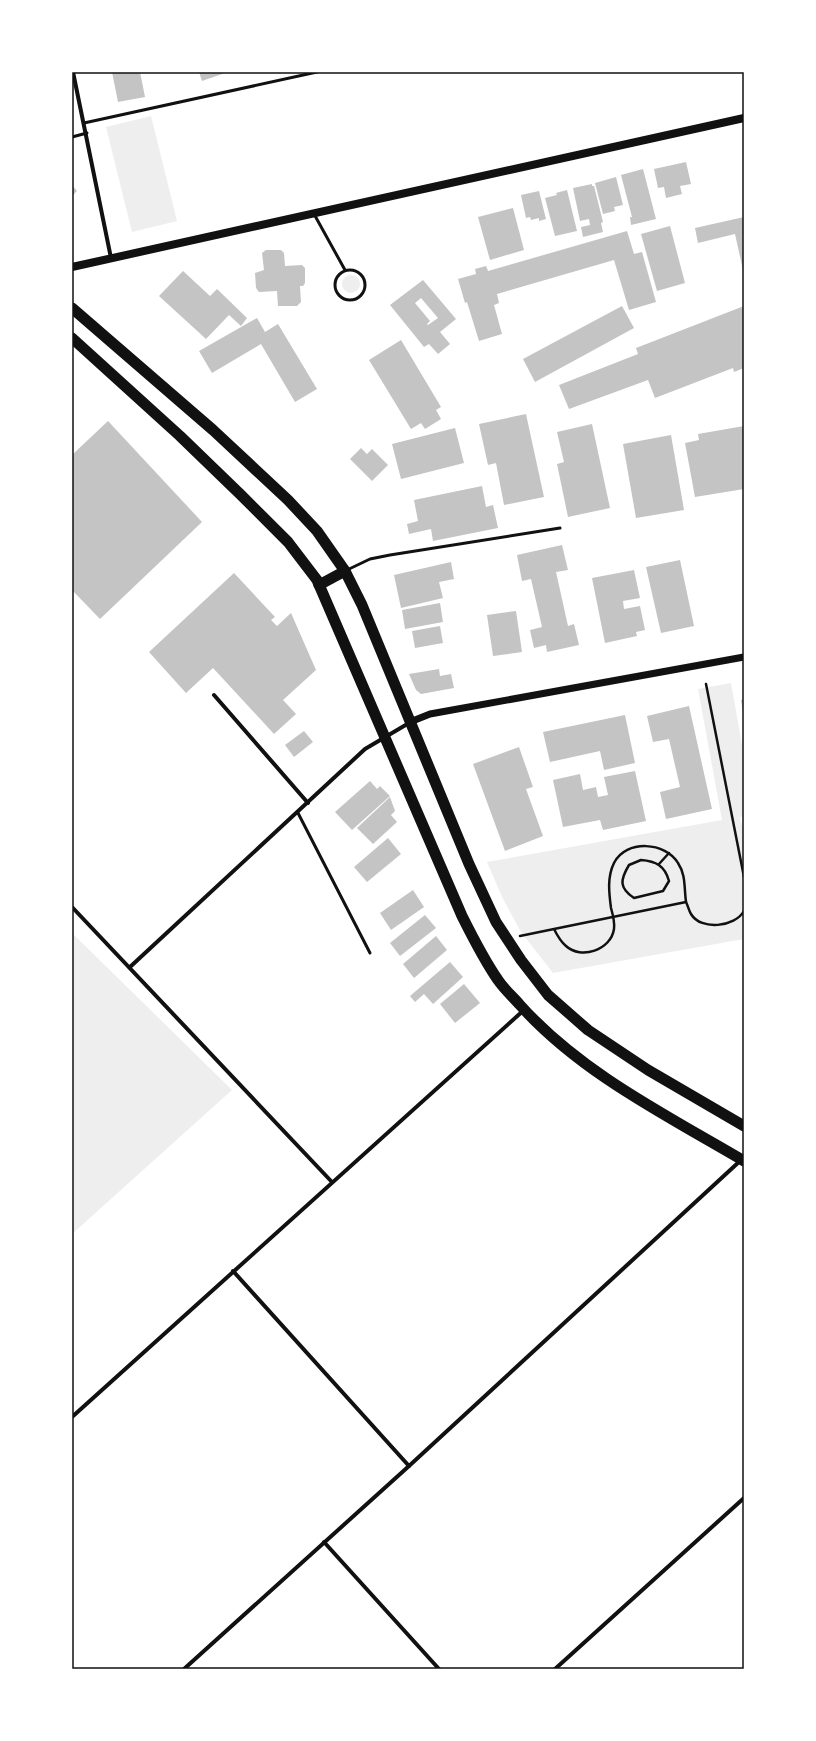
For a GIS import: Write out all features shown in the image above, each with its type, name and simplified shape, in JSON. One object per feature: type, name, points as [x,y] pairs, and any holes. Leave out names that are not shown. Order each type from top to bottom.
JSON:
[{"type":"highway","points":[[72,308],[252,465],[317,531],[345,571],[362,605],[469,864],[496,922],[521,960],[548,995],[588,1030],[648,1070],[744,1126]]},
{"type":"highway","points":[[72,338],[180,436],[241,495],[288,542],[319,585],[462,916],[481,953],[498,981],[524,1009],[563,1046],[642,1102],[743,1160]]},
{"type":"highway","points":[[319,585],[345,571]]},
{"type":"main road","points":[[72,267],[313,212],[744,118]]},
{"type":"street","points":[[73,72],[87,133],[111,258]]},
{"type":"street","points":[[130,967],[298,813],[365,749],[410,722],[430,714],[744,658]]},
{"type":"street","points":[[214,695],[308,803]]},
{"type":"street","points":[[72,907],[331,1181]]},
{"type":"street","points":[[72,1417],[331,1181],[524,1009]]},
{"type":"street","points":[[184,1669],[409,1466],[743,1160]]},
{"type":"street","points":[[233,1270],[409,1466]]},
{"type":"street","points":[[555,1669],[744,1498]]},
{"type":"street","points":[[324,1542],[439,1669]]},
{"type":"lane","points":[[84,124],[317,72]]},
{"type":"lane","points":[[72,136],[87,133]]},
{"type":"lane","points":[[313,212],[345,270]]},
{"type":"lane","points":[[349,269],[359,272],[365,280],[365,289],[359,297],[355,299],[345,299],[336,290],[336,280],[345,270],[349,269]]},
{"type":"lane","points":[[345,571],[370,559],[390,555],[560,528]]},
{"type":"lane","points":[[298,813],[370,953]]},
{"type":"path","points":[[706,684],[744,877]]},
{"type":"path","points":[[554,929],[565,946],[573,951],[584,953],[603,947],[609,940],[614,930],[609,888],[610,873],[615,861],[630,850],[647,846],[654,846],[669,853],[678,863],[683,873],[686,902],[691,914],[703,923],[718,925],[735,920],[744,911]]},
{"type":"path","points":[[658,864],[669,853]]},
{"type":"path","points":[[641,860],[651,861],[658,864],[664,869],[669,881],[663,891],[634,898],[624,892],[623,880],[629,865],[641,860]]},
{"type":"path","points":[[520,936],[686,902]]},
{"type":"shaded area","points":[[151,116],[177,221],[132,232],[106,127]]},
{"type":"shaded area","points":[[351,275],[358,277],[360,284],[358,291],[351,293],[344,291],[342,284],[344,277]]},
{"type":"shaded area","points":[[731,683],[744,756],[744,816],[740,817],[744,834],[744,939],[553,973],[521,932],[503,899],[487,862],[722,820],[698,689]]},
{"type":"shaded area","points":[[72,933],[232,1090],[72,1234]]},
{"type":"building","points":[[112,72],[140,72],[145,97],[118,102]]},
{"type":"building","points":[[199,72],[228,72],[202,81]]},
{"type":"building","points":[[686,162],[691,184],[680,186],[682,194],[666,198],[664,187],[658,188],[654,169]]},
{"type":"building","points":[[643,169],[656,219],[631,225],[630,217],[632,217],[621,175]]},
{"type":"building","points":[[616,177],[623,205],[614,207],[615,211],[603,214],[595,183]]},
{"type":"building","points":[[592,184],[592,186],[594,186],[603,222],[601,223],[603,232],[583,237],[581,227],[590,225],[589,219],[580,221],[573,188]]},
{"type":"building","points":[[72,185],[77,191],[72,196]]},
{"type":"building","points":[[567,190],[577,231],[555,236],[545,198],[557,195],[556,193]]},
{"type":"building","points":[[539,191],[546,219],[539,221],[539,218],[531,220],[530,217],[526,218],[521,195]]},
{"type":"building","points":[[513,208],[524,250],[490,260],[478,217]]},
{"type":"building","points":[[744,217],[743,270],[735,234],[698,243],[695,228]]},
{"type":"building","points":[[670,226],[685,283],[657,291],[641,234]]},
{"type":"building","points":[[627,231],[634,254],[642,252],[656,302],[629,310],[614,260],[497,294],[499,303],[494,305],[502,334],[479,341],[458,279],[476,274],[475,269],[486,266],[488,271]]},
{"type":"building","points":[[266,250],[281,250],[284,253],[285,266],[302,265],[305,268],[305,283],[303,286],[300,286],[301,302],[297,306],[278,306],[277,291],[259,292],[256,288],[255,273],[264,270],[262,253]]},
{"type":"building","points":[[183,271],[210,296],[217,289],[247,318],[241,326],[229,315],[206,339],[159,296]]},
{"type":"building","points":[[423,280],[456,319],[440,332],[450,344],[438,354],[429,344],[424,347],[390,305]],"holes":[[[421,298],[438,318],[428,325],[427,324],[430,321],[415,303]]]},
{"type":"building","points":[[622,306],[634,328],[535,382],[523,359]]},
{"type":"building","points":[[744,306],[744,368],[734,372],[733,368],[655,398],[648,380],[569,409],[559,385],[638,354],[636,348]]},
{"type":"building","points":[[257,318],[265,332],[278,324],[317,389],[295,402],[261,344],[212,373],[199,351]]},
{"type":"building","points":[[401,340],[441,407],[436,410],[441,419],[425,429],[421,423],[411,429],[369,360]]},
{"type":"building","points":[[526,414],[544,497],[504,505],[496,463],[488,465],[479,424]]},
{"type":"building","points":[[108,421],[202,522],[100,619],[72,590],[72,455]]},
{"type":"building","points":[[592,424],[610,508],[568,517],[557,464],[564,462],[557,432]]},
{"type":"building","points":[[744,426],[744,489],[695,497],[685,443],[699,440],[698,434]]},
{"type":"building","points":[[455,428],[464,463],[401,479],[392,444]]},
{"type":"building","points":[[671,435],[684,510],[636,518],[623,444]]},
{"type":"building","points":[[361,448],[367,454],[372,449],[388,465],[372,481],[350,459]]},
{"type":"building","points":[[482,486],[486,507],[493,505],[498,528],[433,541],[431,529],[409,534],[407,524],[418,521],[414,500]]},
{"type":"building","points":[[562,545],[568,570],[556,572],[568,626],[574,624],[579,645],[547,652],[546,645],[534,648],[530,630],[542,627],[531,579],[522,581],[517,555]]},
{"type":"building","points":[[680,560],[694,626],[661,633],[646,567]]},
{"type":"building","points":[[451,562],[454,579],[439,582],[443,598],[401,608],[394,575]]},
{"type":"building","points":[[634,570],[640,598],[623,601],[624,609],[640,606],[645,630],[636,632],[637,636],[605,643],[592,578]]},
{"type":"building","points":[[234,573],[275,617],[271,620],[277,626],[291,613],[316,670],[283,700],[296,714],[274,734],[213,668],[186,693],[149,652]]},
{"type":"building","points":[[440,603],[443,622],[405,629],[402,610]]},
{"type":"building","points":[[516,611],[522,652],[493,656],[487,615]]},
{"type":"building","points":[[440,626],[443,643],[415,648],[412,631]]},
{"type":"building","points":[[439,669],[440,676],[451,674],[454,688],[421,694],[416,690],[409,674]]},
{"type":"building","points":[[744,699],[744,712],[743,712],[741,700]]},
{"type":"building","points":[[689,706],[712,809],[666,819],[660,792],[680,787],[669,739],[653,742],[647,716]]},
{"type":"building","points":[[625,715],[635,763],[604,770],[600,751],[550,762],[543,732]]},
{"type":"building","points":[[304,731],[313,742],[294,757],[285,745]]},
{"type":"building","points":[[519,747],[533,787],[526,789],[543,836],[505,851],[473,764]]},
{"type":"building","points":[[635,771],[646,821],[603,830],[600,820],[563,827],[553,780],[580,774],[583,790],[596,787],[598,797],[608,795],[604,777]]},
{"type":"building","points":[[370,781],[377,789],[380,786],[390,796],[352,830],[335,812]]},
{"type":"building","points":[[390,797],[395,811],[391,815],[397,822],[373,844],[357,828]]},
{"type":"building","points":[[388,838],[401,854],[367,882],[354,867]]},
{"type":"building","points":[[413,890],[424,907],[391,930],[380,913]]},
{"type":"building","points":[[425,915],[436,928],[400,956],[390,943]]},
{"type":"building","points":[[436,936],[447,950],[414,978],[403,964]]},
{"type":"building","points":[[450,962],[463,977],[433,1004],[424,994],[415,1002],[410,996]]},
{"type":"building","points":[[464,984],[480,1003],[455,1023],[440,1004]]}]
